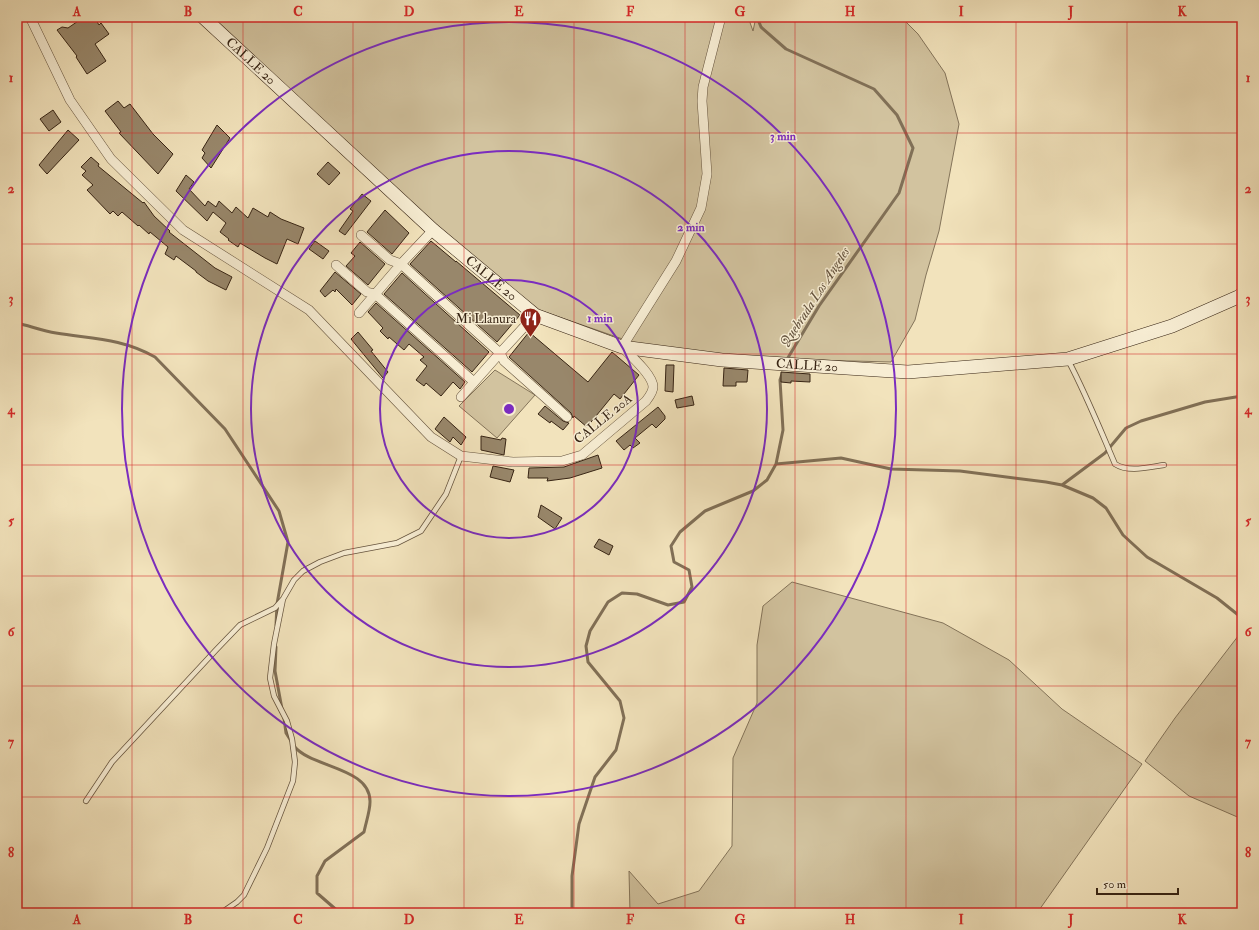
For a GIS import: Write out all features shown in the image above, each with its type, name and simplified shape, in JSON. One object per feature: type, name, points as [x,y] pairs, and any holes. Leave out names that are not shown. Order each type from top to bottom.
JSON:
[{"type":"main road","name":"CALLE 20","points":[[203,17],[434,230],[535,315],[622,347],[722,360],[908,372],[1068,359],[1172,326],[1242,294]]},
{"type":"street","points":[[30,17],[70,100],[111,159],[183,230],[310,310],[431,437],[461,456]]},
{"type":"street","points":[[622,347],[676,261],[701,208],[707,174],[702,101],[703,87],[721,17]]},
{"type":"street","points":[[359,313],[401,264],[434,230]]},
{"type":"street","points":[[361,234],[390,260],[401,264],[500,352],[504,361],[567,417]]},
{"type":"street","points":[[336,265],[367,292],[375,294],[474,382]]},
{"type":"street","points":[[461,397],[535,315]]},
{"type":"street","name":"CALLE 20A","points":[[461,456],[513,462],[550,462],[562,461],[582,455],[646,401],[651,395],[653,388],[652,379],[622,347]]},
{"type":"lane","points":[[1068,359],[1093,410],[1100,430],[1116,464],[1120,467],[1130,469],[1164,465]]},
{"type":"lane","points":[[86,801],[112,762],[240,625],[275,608],[283,599],[298,575],[320,562],[344,553],[397,543],[421,531],[446,494],[461,456]]},
{"type":"lane","points":[[222,913],[237,902],[244,894],[267,848],[293,781],[295,762],[292,739],[287,721],[274,696],[270,678],[274,644],[283,599]]},
{"type":"shaded area","points":[[202,17],[748,17],[753,31],[756,17],[901,17],[918,34],[945,73],[959,124],[939,231],[915,320],[891,362],[734,358],[634,343],[519,303]]},
{"type":"shaded area","points":[[495,370],[535,395],[497,438],[459,406]]},
{"type":"shaded area","points":[[792,582],[943,623],[1009,660],[1062,709],[1142,764],[1037,913],[630,913],[629,871],[658,904],[699,891],[732,846],[733,758],[757,703],[757,645],[763,606]]},
{"type":"shaded area","points":[[1242,631],[1242,819],[1189,796],[1145,761],[1175,718]]},
{"type":"building","points":[[84,17],[94,17],[99,25],[101,23],[109,34],[95,44],[106,61],[87,74],[76,57],[77,56],[57,30],[62,27],[68,28]]},
{"type":"building","points":[[118,101],[124,108],[130,104],[153,134],[173,154],[158,174],[119,133],[121,132],[105,111]]},
{"type":"building","points":[[53,110],[61,122],[49,131],[40,119]]},
{"type":"building","points":[[217,125],[230,138],[211,168],[202,158],[205,153],[202,150]]},
{"type":"building","points":[[68,130],[79,140],[47,174],[39,165]]},
{"type":"building","points":[[91,157],[99,164],[98,166],[143,203],[144,202],[154,216],[170,231],[169,232],[215,268],[232,277],[226,290],[208,281],[176,256],[174,260],[165,254],[168,247],[150,232],[149,234],[139,225],[138,226],[122,212],[118,216],[113,211],[110,214],[87,190],[93,185],[82,175],[86,171],[81,167]]},
{"type":"building","points":[[328,162],[340,173],[329,185],[317,174]]},
{"type":"building","points":[[186,175],[194,182],[189,189],[205,206],[208,201],[216,207],[219,201],[232,213],[236,207],[248,218],[253,208],[268,217],[270,212],[281,219],[304,228],[298,244],[287,239],[277,264],[240,243],[238,247],[220,232],[226,223],[213,212],[207,221],[176,191]]},
{"type":"building","points":[[362,194],[371,201],[345,235],[339,231],[353,211],[350,209]]},
{"type":"building","points":[[385,210],[409,233],[392,254],[367,232]]},
{"type":"building","points":[[315,241],[329,251],[323,259],[309,249]]},
{"type":"building","points":[[431,241],[520,315],[497,342],[410,264]]},
{"type":"building","points":[[360,242],[385,264],[368,285],[346,266],[355,256],[351,253]]},
{"type":"building","points":[[335,272],[361,294],[352,305],[336,289],[335,292],[333,290],[325,297],[320,291]]},
{"type":"building","points":[[402,273],[489,352],[472,372],[384,294]]},
{"type":"building","points":[[376,303],[465,382],[460,389],[453,382],[441,396],[426,383],[424,386],[416,380],[427,366],[420,360],[424,357],[409,344],[404,350],[389,337],[388,339],[380,331],[383,328],[368,312]]},
{"type":"building","points":[[358,332],[388,372],[383,378],[351,339]]},
{"type":"building","points":[[529,332],[588,382],[612,352],[639,375],[620,399],[614,394],[587,427],[574,416],[573,418],[571,413],[509,357]]},
{"type":"building","points":[[666,365],[674,365],[673,392],[665,391]]},
{"type":"building","points":[[724,368],[748,370],[747,382],[736,382],[736,386],[723,386]]},
{"type":"building","points":[[781,372],[810,374],[810,382],[781,382]]},
{"type":"building","points":[[692,396],[694,405],[677,408],[675,400]]},
{"type":"building","points":[[545,406],[563,421],[569,423],[563,430],[538,414]]},
{"type":"building","points":[[658,407],[665,416],[665,419],[656,428],[652,424],[635,438],[640,443],[633,448],[630,445],[624,450],[616,441]]},
{"type":"building","points":[[444,417],[466,437],[461,445],[453,437],[450,442],[435,429]]},
{"type":"building","points":[[481,436],[501,440],[502,438],[506,439],[504,455],[481,450]]},
{"type":"building","points":[[598,455],[602,468],[570,478],[547,481],[548,478],[528,478],[529,468],[564,467]]},
{"type":"building","points":[[493,466],[514,470],[510,482],[490,477]]},
{"type":"building","points":[[541,505],[562,518],[555,529],[538,517]]},
{"type":"building","points":[[599,539],[613,546],[609,555],[594,547]]},
{"type":"waterway","name":"Quebrada Los Angeles","points":[[757,17],[761,27],[786,49],[874,89],[897,115],[913,148],[899,193],[819,306],[786,361]]},
{"type":"waterway","points":[[17,323],[51,332],[106,340],[130,346],[155,357],[225,429],[279,511],[288,542],[277,604],[276,625]]},
{"type":"waterway","name":"Quebrada Los Angeles","points":[[572,913],[572,876],[579,824],[595,777],[616,750],[624,718],[620,701],[588,662],[586,646],[590,631],[608,602],[622,593],[637,594],[668,605],[684,602],[692,587],[689,570],[674,562],[671,546],[680,532],[705,511],[753,491],[767,480],[776,464],[783,430],[780,380],[782,374]]},
{"type":"waterway","points":[[1062,485],[1105,453],[1126,428],[1141,421],[1205,402],[1242,396]]},
{"type":"waterway","points":[[776,464],[841,458],[891,469],[960,471],[1062,485],[1093,498],[1106,508],[1123,535],[1147,557],[1217,598],[1242,618]]},
{"type":"waterway","points":[[276,647],[275,671],[282,709]]},
{"type":"waterway","points":[[284,718],[286,733],[291,741]]},
{"type":"waterway","points":[[294,746],[302,753],[313,759],[351,775],[361,782],[368,790],[370,805],[364,832],[325,861],[317,876],[317,893],[340,913]]},
{"type":"place","name":"Mi Llanura","points":[[531,338]]}]
